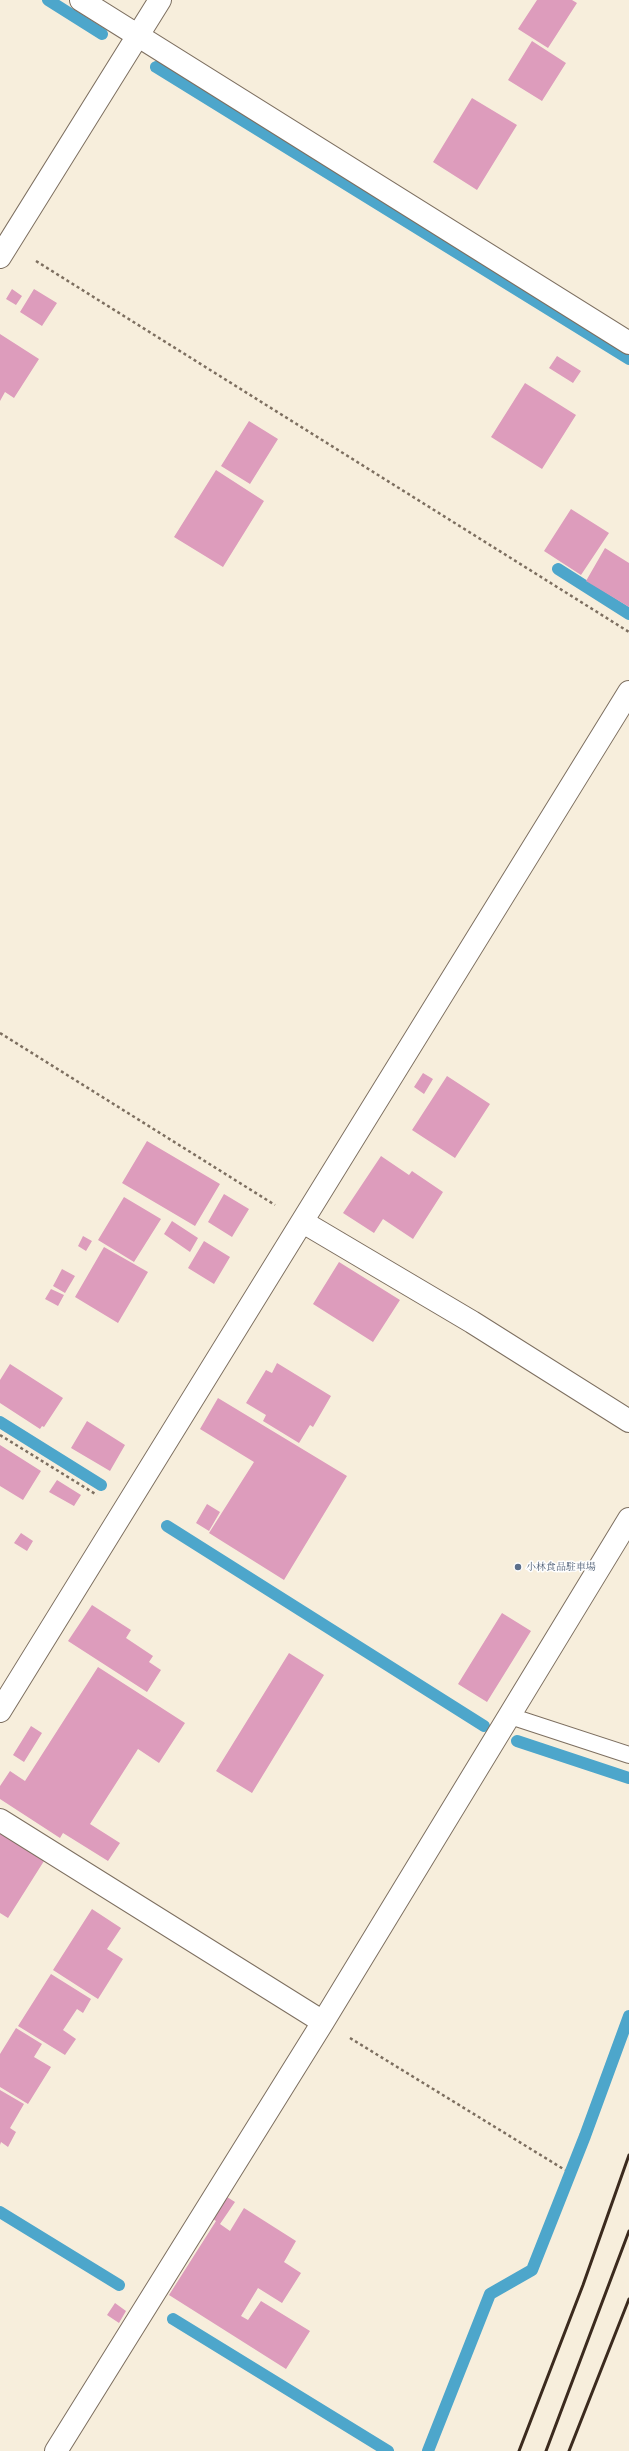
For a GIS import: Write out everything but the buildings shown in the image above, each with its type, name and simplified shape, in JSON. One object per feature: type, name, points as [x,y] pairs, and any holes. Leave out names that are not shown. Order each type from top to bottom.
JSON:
[{"type":"street","points":[[81,0],[629,343]]},
{"type":"street","points":[[4,250],[160,0]]},
{"type":"street","points":[[0,1711],[124,1513],[629,692]]},
{"type":"street","points":[[303,1222],[472,1322],[629,1421]]},
{"type":"street","points":[[56,2451],[323,2022],[629,1519]]},
{"type":"street","points":[[0,1820],[323,2022]]},
{"type":"lane","points":[[510,1716],[629,1755]]},
{"type":"path","points":[[4,250],[629,632]]},
{"type":"path","points":[[0,1033],[303,1222]]},
{"type":"path","points":[[0,1435],[124,1513]]},
{"type":"path","points":[[323,2022],[565,2170]]},
{"type":"waterway","points":[[48,0],[102,34]]},
{"type":"waterway","points":[[156,67],[629,359]]},
{"type":"waterway","points":[[558,569],[629,614]]},
{"type":"waterway","points":[[0,1422],[101,1485]]},
{"type":"waterway","points":[[167,1526],[484,1726]]},
{"type":"waterway","points":[[517,1741],[629,1778]]},
{"type":"waterway","points":[[428,2451],[490,2294],[532,2270],[585,2136],[629,2016]]},
{"type":"waterway","points":[[0,2212],[119,2285]]},
{"type":"waterway","points":[[173,2319],[388,2451]]},
{"type":"railway","points":[[519,2451],[583,2285],[629,2155]]},
{"type":"railway","points":[[546,2451],[629,2231]]},
{"type":"railway","points":[[569,2451],[629,2299]]},
{"type":"place","name":"小林食品駐車場","points":[[518,1567]]}]
